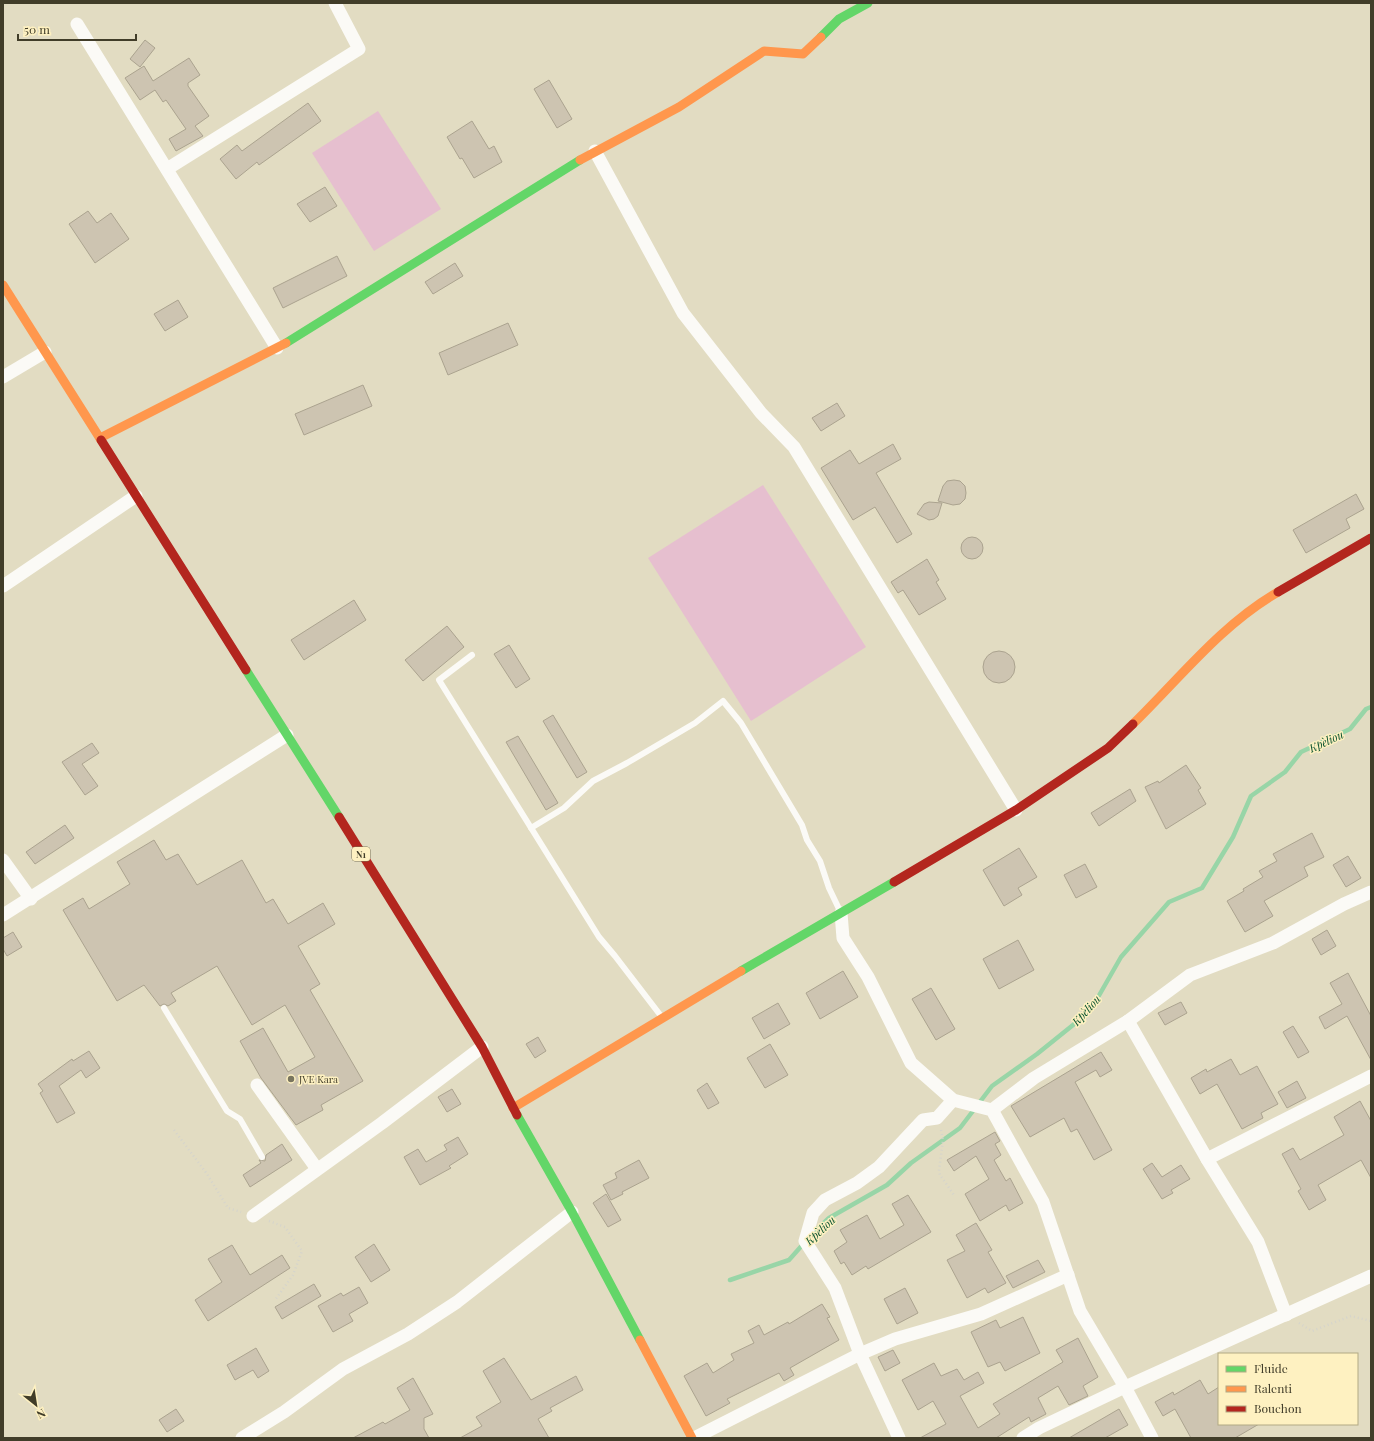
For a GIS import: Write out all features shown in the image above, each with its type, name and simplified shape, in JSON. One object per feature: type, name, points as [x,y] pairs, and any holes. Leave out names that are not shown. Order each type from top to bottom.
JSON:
[{"type":"main road","points":[[100,438],[277,348],[595,151],[679,107],[764,51],[803,54],[839,19],[868,3]]},
{"type":"main road","name":"N1","points":[[3,285],[482,1047],[513,1108],[572,1212],[693,1438]]},
{"type":"main road","points":[[513,1108],[662,1017],[1016,810],[1108,748],[1150,707],[1196,657],[1257,604],[1371,538]]},
{"type":"street","points":[[167,169],[359,49],[335,3]]},
{"type":"street","points":[[77,24],[277,348]]},
{"type":"street","points":[[595,151],[683,313],[761,414],[794,447],[1016,810]]},
{"type":"street","points":[[3,377],[45,352]]},
{"type":"street","points":[[3,586],[136,496]]},
{"type":"street","points":[[3,915],[31,899],[287,735]]},
{"type":"street","points":[[3,860],[31,899]]},
{"type":"street","points":[[988,1109],[1034,1078],[1128,1021],[1190,975],[1273,943],[1344,904],[1371,892]]},
{"type":"street","points":[[841,912],[843,922],[843,938],[868,977],[911,1063],[959,1102],[988,1109],[1043,1202],[1080,1311],[1125,1387],[1152,1438]]},
{"type":"street","points":[[1128,1021],[1207,1159],[1258,1242],[1286,1315]]},
{"type":"street","points":[[253,1216],[382,1123],[482,1047]]},
{"type":"street","points":[[1207,1159],[1371,1076]]},
{"type":"street","points":[[257,1085],[317,1169]]},
{"type":"street","points":[[899,1438],[860,1354],[834,1288],[806,1241],[813,1213],[825,1200],[857,1184],[879,1167],[923,1120],[937,1118],[959,1102]]},
{"type":"street","points":[[242,1438],[284,1412],[343,1369],[408,1334],[457,1302],[572,1212]]},
{"type":"street","points":[[693,1438],[860,1354],[895,1339],[981,1314],[1068,1275]]},
{"type":"street","points":[[1023,1438],[1039,1428],[1125,1387],[1371,1276]]},
{"type":"lane","points":[[472,655],[439,680],[599,937],[662,1017]]},
{"type":"lane","points":[[531,828],[564,808],[593,781],[695,723],[723,701],[741,723],[802,825],[807,840],[820,861],[829,888],[841,912]]},
{"type":"lane","points":[[164,1008],[227,1111],[240,1119],[262,1157]]},
{"type":"path","points":[[937,1118],[943,1140],[940,1175],[954,1195]]},
{"type":"path","points":[[174,1130],[207,1174],[228,1208],[285,1227],[302,1251],[293,1275],[275,1300]]},
{"type":"path","points":[[1286,1315],[1312,1331],[1352,1316],[1371,1321]]},
{"type":"shaded area","points":[[378,111],[441,209],[374,251],[312,153]]},
{"type":"shaded area","points":[[763,485],[866,647],[751,721],[648,558]]},
{"type":"building","points":[[145,40],[155,48],[140,67],[130,59]]},
{"type":"building","points":[[189,58],[200,75],[188,83],[188,86],[209,116],[195,126],[203,136],[176,151],[169,139],[186,129],[166,100],[163,102],[155,90],[140,100],[125,78],[144,66],[153,81]]},
{"type":"building","points":[[549,80],[572,119],[557,128],[534,89]]},
{"type":"building","points":[[308,103],[321,121],[259,165],[257,162],[236,179],[220,159],[237,145],[242,151]]},
{"type":"building","points":[[472,121],[489,149],[494,146],[502,162],[474,178],[462,158],[460,159],[447,137]]},
{"type":"building","points":[[325,187],[337,206],[310,222],[297,204]]},
{"type":"building","points":[[88,211],[97,223],[111,213],[129,239],[95,263],[69,224]]},
{"type":"building","points":[[337,256],[347,276],[283,308],[273,288]]},
{"type":"building","points":[[455,263],[463,276],[433,294],[425,282]]},
{"type":"building","points":[[178,300],[188,317],[165,331],[154,314]]},
{"type":"building","points":[[508,323],[518,345],[448,375],[439,353]]},
{"type":"building","points":[[363,385],[372,406],[304,435],[295,414]]},
{"type":"building","points":[[837,403],[845,416],[821,431],[812,418]]},
{"type":"building","points":[[893,444],[901,459],[876,473],[912,534],[897,543],[875,507],[853,520],[821,468],[850,450],[859,464]]},
{"type":"building","points":[[947,481],[960,481],[965,486],[965,499],[960,504],[953,505],[938,501],[943,486]]},
{"type":"building","points":[[1356,494],[1364,509],[1346,519],[1350,528],[1306,553],[1293,530]]},
{"type":"building","points":[[929,502],[942,503],[938,516],[929,520],[917,514],[924,504]]},
{"type":"building","points":[[972,537],[980,540],[983,548],[980,556],[972,559],[964,556],[961,548],[964,540]]},
{"type":"building","points":[[927,559],[939,580],[936,582],[946,599],[919,615],[903,590],[898,593],[891,582]]},
{"type":"building","points":[[354,600],[366,620],[304,660],[291,640]]},
{"type":"building","points":[[447,626],[464,647],[423,681],[405,660]]},
{"type":"building","points":[[509,645],[530,679],[516,688],[494,654]]},
{"type":"building","points":[[996,651],[1002,651],[1011,655],[1015,667],[1011,679],[1002,683],[996,683],[987,679],[983,670],[983,664],[987,655]]},
{"type":"building","points":[[553,715],[587,772],[577,778],[543,721]]},
{"type":"building","points":[[518,736],[558,803],[546,810],[506,742]]},
{"type":"building","points":[[92,743],[99,753],[82,764],[98,786],[85,795],[62,762]]},
{"type":"building","points":[[1186,765],[1201,788],[1198,790],[1206,804],[1166,829],[1145,787],[1158,781],[1159,783]]},
{"type":"building","points":[[1130,789],[1136,801],[1099,826],[1091,813]]},
{"type":"building","points":[[65,825],[74,838],[35,864],[26,852]]},
{"type":"building","points":[[1312,833],[1324,857],[1304,867],[1308,876],[1264,901],[1273,916],[1245,932],[1227,901],[1263,877],[1259,871],[1277,861],[1273,854]]},
{"type":"building","points":[[154,840],[166,860],[178,854],[197,885],[242,860],[266,903],[273,899],[288,924],[323,903],[335,924],[298,946],[320,984],[310,990],[363,1081],[321,1105],[323,1110],[296,1125],[261,1078],[240,1041],[263,1028],[288,1072],[315,1057],[285,1005],[252,1025],[217,966],[171,993],[176,1001],[168,1006],[164,1004],[160,1006],[144,985],[117,1001],[63,910],[83,898],[89,909],[130,884],[117,862]]},
{"type":"building","points":[[1019,848],[1037,877],[1018,888],[1022,895],[1004,906],[983,870]]},
{"type":"building","points":[[1348,856],[1361,878],[1346,887],[1333,865]]},
{"type":"building","points":[[1085,864],[1097,887],[1076,898],[1064,875]]},
{"type":"building","points":[[1327,930],[1336,946],[1321,955],[1312,939]]},
{"type":"building","points":[[13,932],[22,947],[7,956],[3,949],[3,938]]},
{"type":"building","points":[[1018,940],[1034,970],[999,989],[983,959]]},
{"type":"building","points":[[843,971],[858,997],[820,1019],[806,993]]},
{"type":"building","points":[[1348,973],[1371,1016],[1371,1060],[1347,1016],[1325,1029],[1319,1017],[1342,1004],[1330,983]]},
{"type":"building","points":[[931,988],[955,1029],[936,1040],[912,999]]},
{"type":"building","points":[[1181,1002],[1187,1013],[1165,1025],[1158,1013]]},
{"type":"building","points":[[778,1003],[790,1024],[764,1039],[752,1018]]},
{"type":"building","points":[[1293,1026],[1309,1052],[1298,1058],[1283,1032]]},
{"type":"building","points":[[538,1037],[546,1051],[535,1058],[526,1044]]},
{"type":"building","points":[[770,1044],[788,1075],[765,1088],[747,1058]]},
{"type":"building","points":[[89,1051],[100,1068],[86,1078],[81,1070],[59,1086],[75,1113],[57,1123],[40,1093],[43,1091],[38,1084],[72,1059],[73,1061]]},
{"type":"building","points":[[1101,1052],[1112,1070],[1100,1077],[1096,1070],[1075,1082],[1112,1150],[1094,1160],[1077,1129],[1071,1132],[1064,1118],[1030,1137],[1011,1106]]},
{"type":"building","points":[[1231,1059],[1240,1075],[1257,1066],[1278,1104],[1261,1113],[1263,1118],[1242,1129],[1217,1084],[1200,1094],[1191,1078],[1206,1069],[1207,1072]]},
{"type":"building","points":[[1297,1081],[1306,1098],[1287,1108],[1278,1092]]},
{"type":"building","points":[[707,1083],[719,1103],[708,1109],[697,1090]]},
{"type":"building","points":[[452,1089],[461,1104],[447,1112],[438,1097]]},
{"type":"building","points":[[1360,1101],[1371,1121],[1371,1178],[1361,1160],[1318,1185],[1326,1200],[1309,1210],[1298,1191],[1301,1189],[1282,1154],[1293,1148],[1300,1160],[1344,1135],[1334,1117]]},
{"type":"building","points":[[995,1132],[1000,1141],[995,1144],[1001,1155],[994,1160],[1006,1181],[1010,1178],[1023,1203],[1009,1211],[1006,1205],[980,1221],[965,1194],[989,1179],[976,1156],[954,1171],[947,1160]]},
{"type":"building","points":[[458,1137],[468,1154],[449,1166],[451,1168],[420,1185],[404,1157],[418,1149],[426,1162],[447,1150],[444,1145]]},
{"type":"building","points":[[282,1144],[292,1160],[250,1187],[243,1175],[261,1163],[259,1160],[265,1161],[266,1155]]},
{"type":"building","points":[[639,1160],[649,1178],[622,1192],[623,1194],[611,1200],[603,1185],[617,1178],[615,1173]]},
{"type":"building","points":[[1152,1163],[1162,1177],[1181,1165],[1190,1179],[1171,1190],[1173,1193],[1162,1199],[1143,1169]]},
{"type":"building","points":[[606,1194],[621,1220],[608,1227],[593,1203]]},
{"type":"building","points":[[908,1195],[931,1232],[868,1269],[866,1266],[852,1275],[844,1262],[841,1264],[834,1251],[847,1242],[840,1230],[867,1215],[880,1239],[904,1225],[892,1204]]},
{"type":"building","points":[[976,1223],[992,1250],[988,1252],[1006,1283],[988,1293],[985,1288],[967,1298],[947,1260],[965,1251],[956,1235]]},
{"type":"building","points":[[374,1244],[390,1270],[371,1282],[355,1257]]},
{"type":"building","points":[[232,1245],[250,1275],[282,1255],[290,1268],[208,1321],[195,1300],[222,1282],[208,1259]]},
{"type":"building","points":[[1038,1260],[1045,1272],[1013,1288],[1006,1276]]},
{"type":"building","points":[[314,1284],[321,1296],[282,1319],[275,1307]]},
{"type":"building","points":[[359,1287],[368,1303],[349,1314],[353,1321],[333,1332],[318,1306],[341,1293],[343,1296]]},
{"type":"building","points":[[905,1288],[918,1313],[897,1324],[884,1299]]},
{"type":"building","points":[[822,1304],[830,1317],[827,1318],[839,1340],[790,1368],[794,1375],[784,1381],[779,1373],[727,1399],[730,1403],[706,1416],[684,1376],[707,1363],[713,1373],[734,1360],[731,1354],[754,1343],[748,1331],[759,1325],[764,1335],[788,1322],[789,1324]]},
{"type":"building","points":[[1023,1317],[1040,1353],[1005,1371],[1000,1362],[988,1367],[971,1332],[996,1320],[1000,1328]]},
{"type":"building","points":[[1078,1338],[1098,1377],[1083,1386],[1088,1396],[1069,1405],[1058,1386],[1038,1398],[1046,1414],[1031,1422],[1029,1417],[996,1438],[920,1438],[946,1424],[933,1401],[918,1410],[902,1380],[934,1363],[941,1376],[957,1369],[964,1380],[978,1372],[984,1383],[960,1396],[978,1428],[1000,1414],[993,1404],[1063,1362],[1056,1350]]},
{"type":"building","points":[[256,1348],[269,1371],[258,1378],[253,1370],[235,1380],[227,1365]]},
{"type":"building","points":[[893,1350],[900,1363],[885,1371],[878,1357]]},
{"type":"building","points":[[504,1358],[531,1400],[576,1376],[583,1390],[550,1408],[552,1411],[538,1419],[549,1438],[460,1438],[482,1426],[476,1417],[501,1402],[483,1371]]},
{"type":"building","points":[[413,1378],[433,1414],[424,1418],[424,1429],[429,1438],[353,1438],[383,1422],[385,1424],[410,1410],[397,1388]]},
{"type":"building","points":[[1200,1380],[1208,1394],[1218,1388],[1218,1425],[1257,1425],[1235,1438],[1191,1438],[1175,1409],[1163,1416],[1155,1402],[1173,1392],[1174,1395]]},
{"type":"building","points":[[176,1409],[184,1421],[167,1432],[159,1420]]},
{"type":"building","points":[[1119,1409],[1128,1425],[1105,1438],[1069,1438]]},
{"type":"waterway","name":"Kpèliou","points":[[811,1235],[829,1218],[887,1185],[911,1163],[960,1128],[992,1086],[1037,1054],[1078,1021],[1097,999],[1121,957],[1169,902],[1202,888],[1233,837],[1251,796],[1285,772],[1301,752],[1350,729],[1366,709],[1371,707]]},
{"type":"waterway","name":"Kpèliou","points":[[730,1280],[789,1260],[805,1242]]},
{"type":"traffic: fast","points":[[821,37],[839,19],[868,3]]},
{"type":"traffic: fast","points":[[286,343],[580,160]]},
{"type":"traffic: fast","points":[[246,670],[339,817]]},
{"type":"traffic: fast","points":[[741,971],[894,882]]},
{"type":"traffic: fast","points":[[517,1115],[572,1212],[640,1340]]},
{"type":"traffic: slow","points":[[580,160],[679,107],[764,51],[803,54],[821,37]]},
{"type":"traffic: slow","points":[[3,285],[101,440]]},
{"type":"traffic: slow","points":[[100,438],[286,343]]},
{"type":"traffic: slow","points":[[1133,724],[1219,636],[1257,605],[1278,592]]},
{"type":"traffic: slow","points":[[513,1108],[741,971]]},
{"type":"traffic: slow","points":[[640,1340],[692,1438]]},
{"type":"traffic: jam","points":[[101,440],[246,670]]},
{"type":"traffic: jam","points":[[1278,592],[1371,538]]},
{"type":"traffic: jam","points":[[894,882],[1016,810],[1108,748],[1133,724]]},
{"type":"traffic: jam","points":[[339,817],[482,1047],[517,1115]]},
{"type":"place","name":"JVE Kara","points":[[291,1079]]}]
